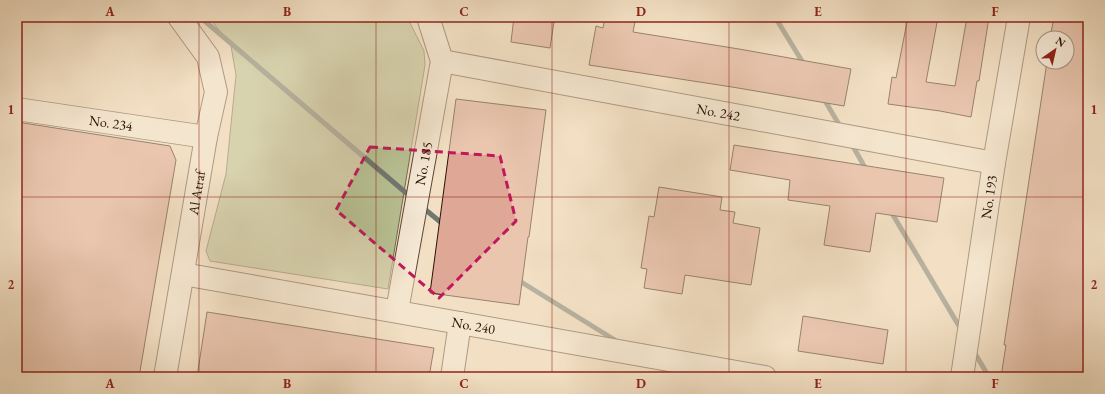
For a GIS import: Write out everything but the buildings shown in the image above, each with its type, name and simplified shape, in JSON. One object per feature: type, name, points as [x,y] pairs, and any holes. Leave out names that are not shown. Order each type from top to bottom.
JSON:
[{"type":"street","name":"Al Atraf","points":[[165,377],[206,137],[216,92],[208,57],[179,17]]},
{"type":"street","name":"No. 185","points":[[398,311],[442,61],[428,17]]},
{"type":"street","name":"No. 193","points":[[962,377],[994,163],[1018,17]]},
{"type":"street","name":"No. 242","points":[[442,61],[994,163]]},
{"type":"street","name":"No. 234","points":[[17,109],[206,137]]},
{"type":"street","name":"No. 240","points":[[183,274],[398,311],[702,372],[765,377]]},
{"type":"street","points":[[452,377],[460,323]]},
{"type":"highlighted area","points":[[370,147],[500,156],[516,221],[439,298],[336,210]]},
{"type":"green space","points":[[209,17],[407,17],[424,51],[425,65],[388,289],[210,261],[206,251],[226,174],[236,75],[231,46]]},
{"type":"waterway","points":[[200,17],[412,198]]},
{"type":"waterway","points":[[775,17],[805,66]]},
{"type":"waterway","points":[[824,99],[841,128]]},
{"type":"waterway","points":[[851,143],[867,171]]},
{"type":"waterway","points":[[421,206],[444,225]]},
{"type":"waterway","points":[[890,210],[962,331]]},
{"type":"waterway","points":[[518,280],[618,342]]},
{"type":"waterway","points":[[973,350],[989,377]]}]
